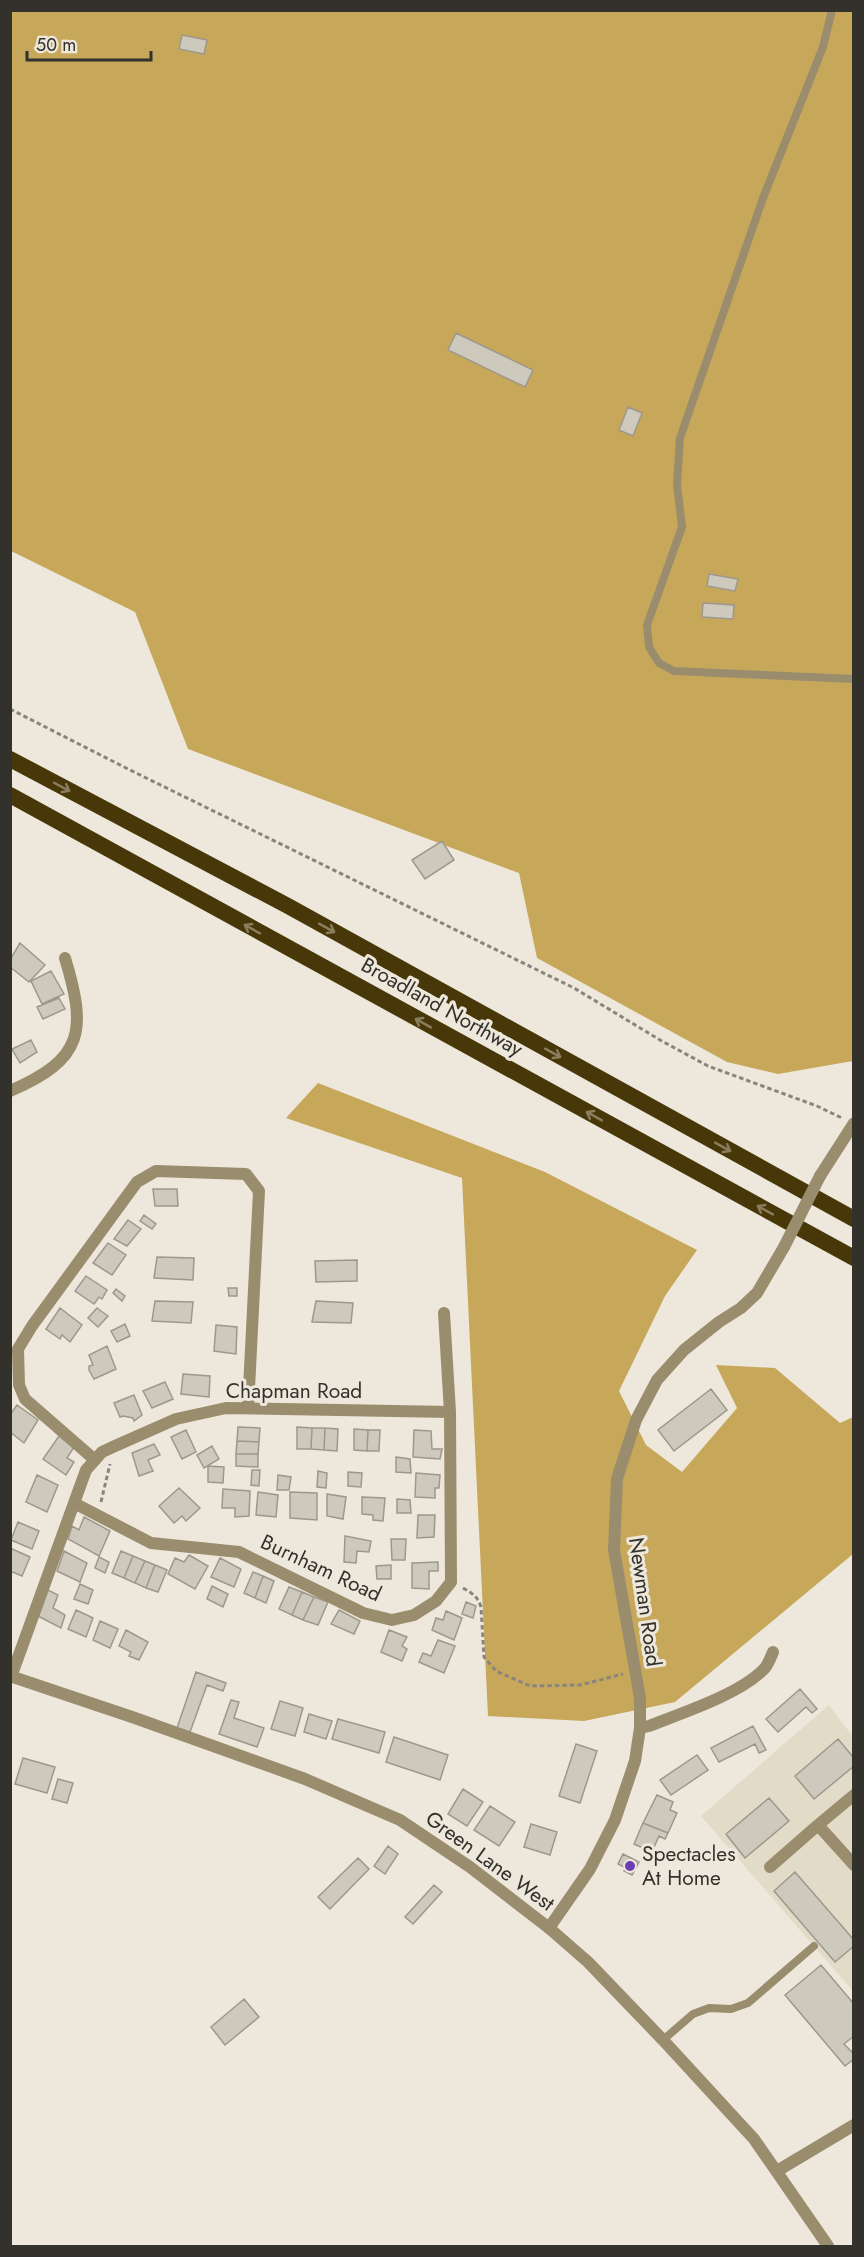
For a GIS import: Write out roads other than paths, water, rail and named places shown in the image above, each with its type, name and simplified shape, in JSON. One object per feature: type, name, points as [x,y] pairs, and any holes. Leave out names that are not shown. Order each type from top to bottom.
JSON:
[{"type":"highway","name":"Broadland Northway","points":[[10,759],[298,912],[854,1219]]},
{"type":"highway","name":"Broadland Northway","points":[[10,795],[854,1258]]},
{"type":"street","points":[[10,1091],[54,1069],[67,1056],[76,1035],[78,1016],[76,993],[66,958]]},
{"type":"street","name":"Newman Road","points":[[549,1928],[590,1869],[615,1820],[635,1761],[640,1728],[640,1698],[614,1550],[617,1479],[636,1420],[657,1380],[684,1350],[741,1308],[757,1293],[784,1247],[820,1176],[852,1124]]},
{"type":"street","points":[[95,1460],[25,1399],[19,1384],[18,1349],[32,1326],[137,1182],[156,1171],[246,1174],[259,1191],[248,1408]]},
{"type":"street","points":[[444,1313],[450,1412]]},
{"type":"street","name":"Chapman Road","points":[[11,1677],[86,1470],[102,1452],[176,1419],[226,1408],[450,1412]]},
{"type":"street","name":"Burnham Road","points":[[74,1503],[152,1543],[239,1551],[363,1613],[393,1620],[414,1615],[436,1601],[451,1582],[450,1412]]},
{"type":"street","points":[[640,1728],[718,1698],[750,1680],[766,1667],[773,1652]]},
{"type":"street","name":"Green Lane West","points":[[11,1677],[135,1718],[305,1779],[400,1820],[470,1867],[549,1928],[610,1983],[754,2139],[828,2247]]},
{"type":"street","points":[[770,1867],[854,1795]]},
{"type":"street","points":[[818,1825],[854,1865]]},
{"type":"street","points":[[777,2171],[854,2124]]},
{"type":"lane","points":[[832,10],[823,47],[763,198],[680,438],[676,484],[682,527],[647,625],[649,647],[658,663],[674,672],[854,679]]},
{"type":"lane","points":[[663,2040],[693,2014],[709,2008],[731,2009],[748,2003],[814,1946]]},
{"type":"place","name":"Spectacles At Home","points":[[630,1866]]}]
